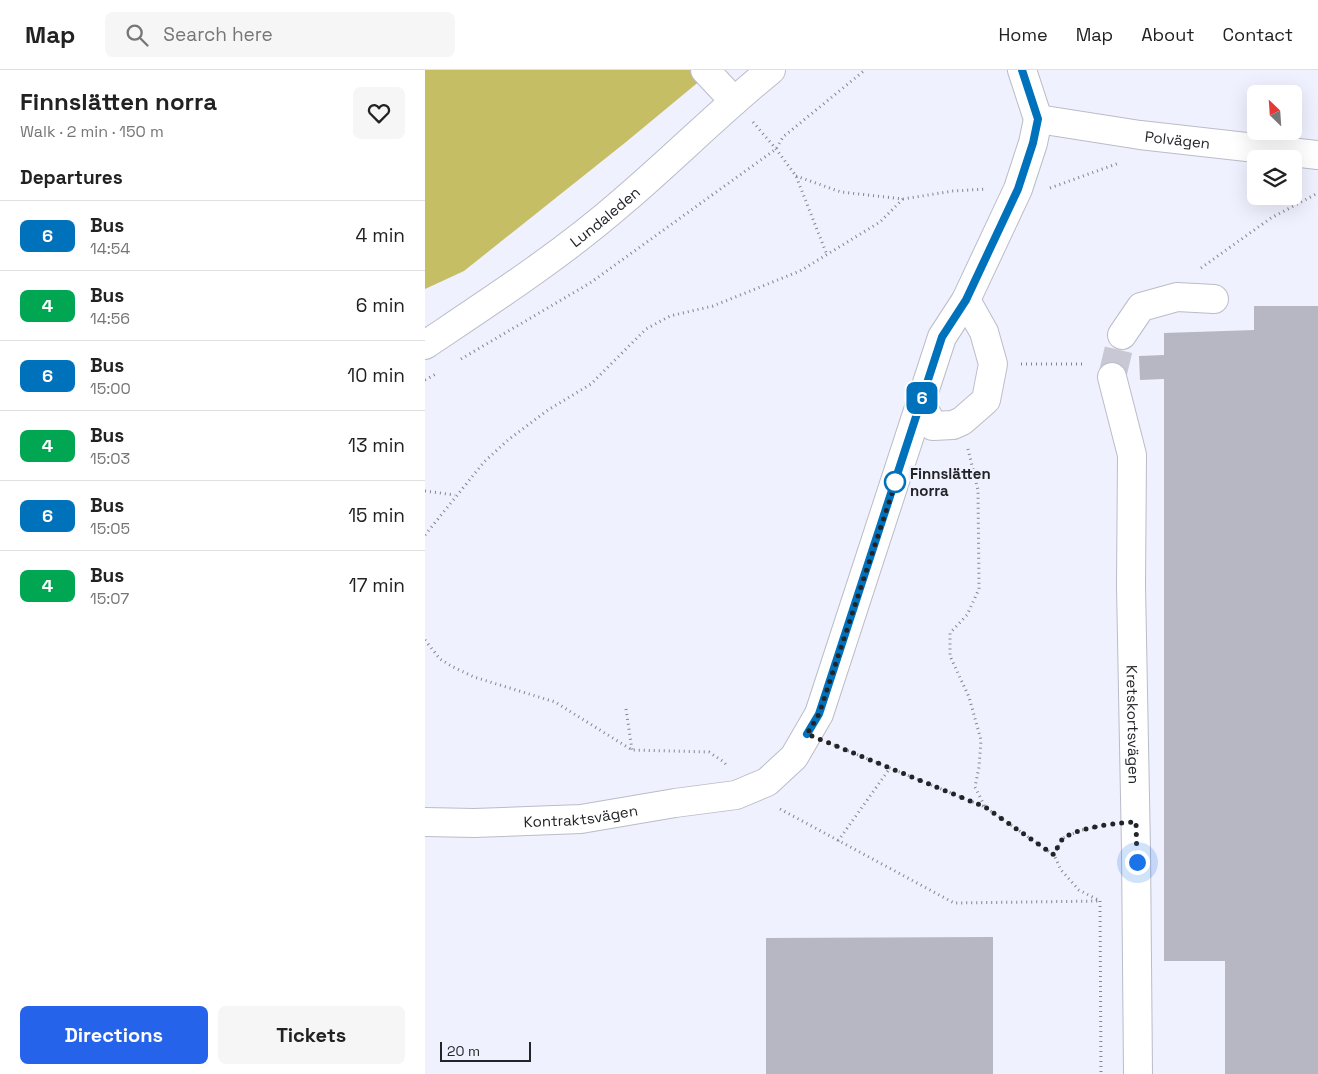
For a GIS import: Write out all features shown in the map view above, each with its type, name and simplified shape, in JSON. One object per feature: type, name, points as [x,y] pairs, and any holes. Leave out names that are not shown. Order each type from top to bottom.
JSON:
[{"type":"street","points":[[705,70],[734,100]]},
{"type":"street","name":"Lundaleden","points":[[425,345],[533,272],[621,204],[734,100],[771,70]]},
{"type":"street","points":[[807,734],[819,714],[942,337],[966,300],[1018,189],[1033,143],[1038,119],[1022,70]]},
{"type":"street","name":"Polvägen","points":[[1038,119],[1140,135],[1318,155]]},
{"type":"street","points":[[1122,336],[1141,307],[1177,297],[1214,299]]},
{"type":"street","points":[[921,402],[933,426],[953,425],[962,421],[986,400],[993,364],[984,332],[966,300]]},
{"type":"street","name":"Kretskortsvägen","points":[[1102,370],[1132,455],[1131,586],[1136,822],[1138,1074]]},
{"type":"street","name":"Kontraktsvägen","points":[[425,822],[474,823],[581,819],[741,793],[767,782],[794,757],[807,734]]},
{"type":"path","points":[[459,360],[590,283],[776,149],[783,137],[865,70]]},
{"type":"path","points":[[734,100],[776,149],[796,176],[827,255]]},
{"type":"path","points":[[796,176],[841,192],[903,199],[953,191],[1000,188],[1044,190],[1123,161]]},
{"type":"path","points":[[1177,297],[1201,268],[1271,218],[1318,193]]},
{"type":"path","points":[[425,535],[484,462],[508,440],[548,410],[591,384],[646,329],[670,316],[713,306],[799,271],[880,222],[903,199]]},
{"type":"path","points":[[993,364],[1102,370]]},
{"type":"path","points":[[425,380],[442,370]]},
{"type":"path","points":[[962,421],[970,463],[978,490],[979,589],[967,615],[950,633],[950,656],[969,698],[981,740],[975,787],[985,807]]},
{"type":"path","points":[[425,491],[456,495]]},
{"type":"path","points":[[425,640],[440,659],[453,667],[474,677],[555,702],[632,750],[709,752],[724,762],[741,793],[838,841],[954,903],[1100,901]]},
{"type":"path","points":[[626,709],[632,750]]},
{"type":"path","points":[[807,734],[985,807],[1054,855],[1061,870],[1079,890],[1100,901]]},
{"type":"path","points":[[838,841],[889,768]]},
{"type":"path","points":[[1054,855],[1063,838],[1082,830],[1119,823],[1136,822]]},
{"type":"path","points":[[1100,901],[1101,1074]]},
{"type":"shaded area","points":[[425,70],[713,70],[464,271],[425,289]]},
{"type":"building","points":[[1254,306],[1318,306],[1318,1074],[1225,1074],[1225,961],[1164,961],[1164,379],[1140,380],[1139,356],[1164,355],[1164,333],[1254,330]]},
{"type":"building","points":[[993,937],[993,1074],[766,1074],[766,938]]},
{"type":"tunnel","points":[[1112,377],[1122,335]]},
{"type":"bus line","name":"6","points":[[807,734],[819,714],[942,337],[966,300],[1018,189],[1033,143],[1038,119],[1022,70]]},
{"type":"place","name":"Finnslätten norra","points":[[895,482]]},
{"type":"route","points":[[895,482],[898,475],[819,714],[807,734],[985,807],[1054,855],[1063,838],[1082,830],[1119,823],[1136,822],[1137,862]]}]
